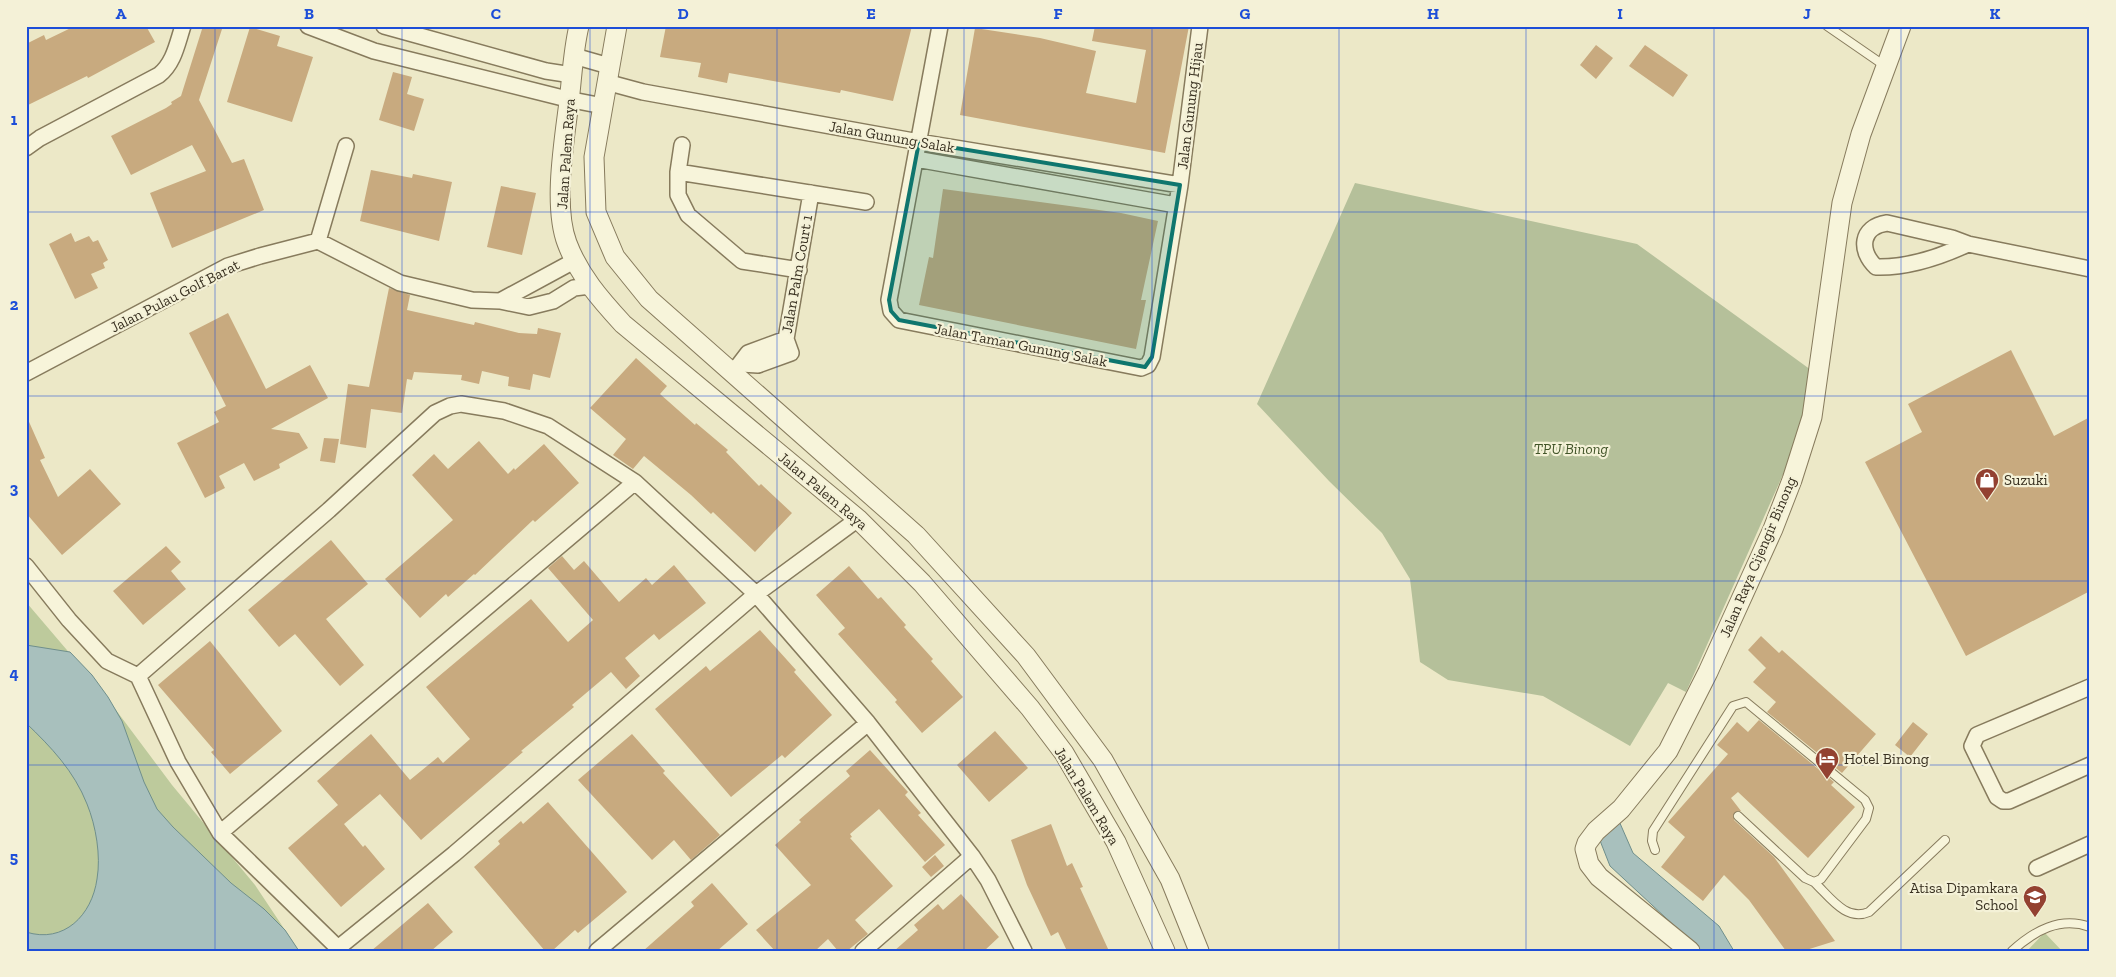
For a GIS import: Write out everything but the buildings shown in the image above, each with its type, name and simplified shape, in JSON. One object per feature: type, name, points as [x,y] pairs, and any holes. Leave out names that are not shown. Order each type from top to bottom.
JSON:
[{"type":"street","points":[[26,148],[40,138],[159,75],[168,68],[183,26]]},
{"type":"street","points":[[308,26],[374,51],[603,106]]},
{"type":"street","points":[[374,51],[380,26]]},
{"type":"street","points":[[384,26],[546,72],[572,75]]},
{"type":"street","name":"Jalan Palem Raya","points":[[579,26],[563,154],[561,214],[566,240],[574,261],[590,286],[623,324],[858,519],[922,583],[1030,708],[1064,753],[1116,842],[1165,951]]},
{"type":"street","name":"Jalan Palem Raya","points":[[617,26],[607,74],[594,157],[596,212],[614,257],[649,298],[737,369],[916,535],[1026,656],[1103,760],[1170,879],[1199,951]]},
{"type":"street","points":[[916,159],[940,26]]},
{"type":"street","name":"Jalan Gunung Hijau","points":[[1176,205],[1200,26]]},
{"type":"street","name":"Jalan Raya Cijengir Binong","points":[[1690,951],[1599,877],[1590,864],[1585,849],[1590,838],[1621,809],[1668,751],[1692,707],[1773,529],[1792,480],[1812,417],[1842,203],[1861,134],[1901,26]]},
{"type":"street","name":"Jalan Gunung Salak","points":[[574,56],[644,92],[919,142],[1180,185]]},
{"type":"street","points":[[682,144],[678,172],[678,195],[688,215],[742,261],[799,270]]},
{"type":"street","points":[[346,146],[318,241],[400,283],[472,300],[500,301],[529,307],[548,303],[574,288],[590,286]]},
{"type":"street","name":"Jalan Gunung Salak","points":[[916,159],[1176,205]]},
{"type":"street","name":"Jalan Taman Gunung Salak","points":[[916,159],[889,300],[889,306],[894,316],[899,320],[1142,368],[1148,365],[1152,357],[1176,205]]},
{"type":"street","name":"Jalan Palm Court 1","points":[[678,172],[866,202]]},
{"type":"street","name":"Jalan Palm Court 1","points":[[737,369],[758,365],[791,353],[786,339],[811,194]]},
{"type":"street","points":[[1968,244],[1948,254],[1894,268],[1876,267],[1866,256],[1865,240],[1871,228],[1877,224],[1887,223],[1952,238],[1968,244],[2090,269]]},
{"type":"street","name":"Jalan Pulau Golf Barat","points":[[26,373],[228,266],[318,241]]},
{"type":"street","points":[[500,301],[574,261]]},
{"type":"street","points":[[711,397],[748,354],[786,339]]},
{"type":"street","points":[[138,676],[330,510],[435,414],[450,406],[460,404],[504,411],[548,426],[635,482],[756,594],[868,723],[972,856],[988,880],[1024,951]]},
{"type":"street","points":[[220,833],[635,482]]},
{"type":"street","points":[[26,566],[70,620],[107,661],[138,676],[178,762],[220,833],[339,950],[756,594],[858,519]]},
{"type":"street","points":[[2089,688],[1976,735],[1972,746],[1997,797],[2003,801],[2010,801],[2090,765]]},
{"type":"street","points":[[597,951],[868,723]]},
{"type":"street","points":[[2037,868],[2090,844]]},
{"type":"street","points":[[863,951],[972,856]]},
{"type":"lane","points":[[1827,26],[1885,66]]},
{"type":"lane","points":[[1655,850],[1652,841],[1653,831],[1733,706],[1748,702],[1865,800],[1870,808],[1866,819],[1821,879],[1814,882]]},
{"type":"lane","points":[[1738,816],[1805,878],[1814,882],[1848,914],[1862,915],[1869,912],[1945,840]]},
{"type":"lane","points":[[2012,951],[2029,935],[2053,925],[2066,923],[2090,927]]},
{"type":"highlighted area","points":[[919,142],[1180,185],[1152,357],[1145,367],[899,320],[891,311],[889,300]]},
{"type":"green space","name":"TPU Binong","points":[[1355,183],[1637,244],[1811,370],[1797,443],[1686,692],[1668,683],[1630,746],[1543,696],[1448,680],[1420,662],[1410,579],[1382,533],[1329,481],[1257,404]]},
{"type":"green space","points":[[26,602],[101,690],[172,785],[255,885],[299,951],[26,951]]},
{"type":"green space","points":[[2044,933],[2062,951],[2027,951]]},
{"type":"water","points":[[26,645],[70,652],[92,675],[122,721],[144,782],[157,809],[231,883],[264,909],[285,930],[299,951],[26,951],[26,932],[40,935],[52,934],[74,924],[82,915],[94,892],[98,861],[97,841],[93,822],[82,792],[61,760],[26,723]]},
{"type":"water","points":[[1619,821],[1633,853],[1719,926],[1734,951],[1698,951],[1694,944],[1610,866],[1599,838]]},
{"type":"place","name":"Suzuki","points":[[1987,501]]},
{"type":"place","name":"Hotel Binong","points":[[1827,780]]},
{"type":"place","name":"Atisa Dipamkara School","points":[[2035,918]]}]
